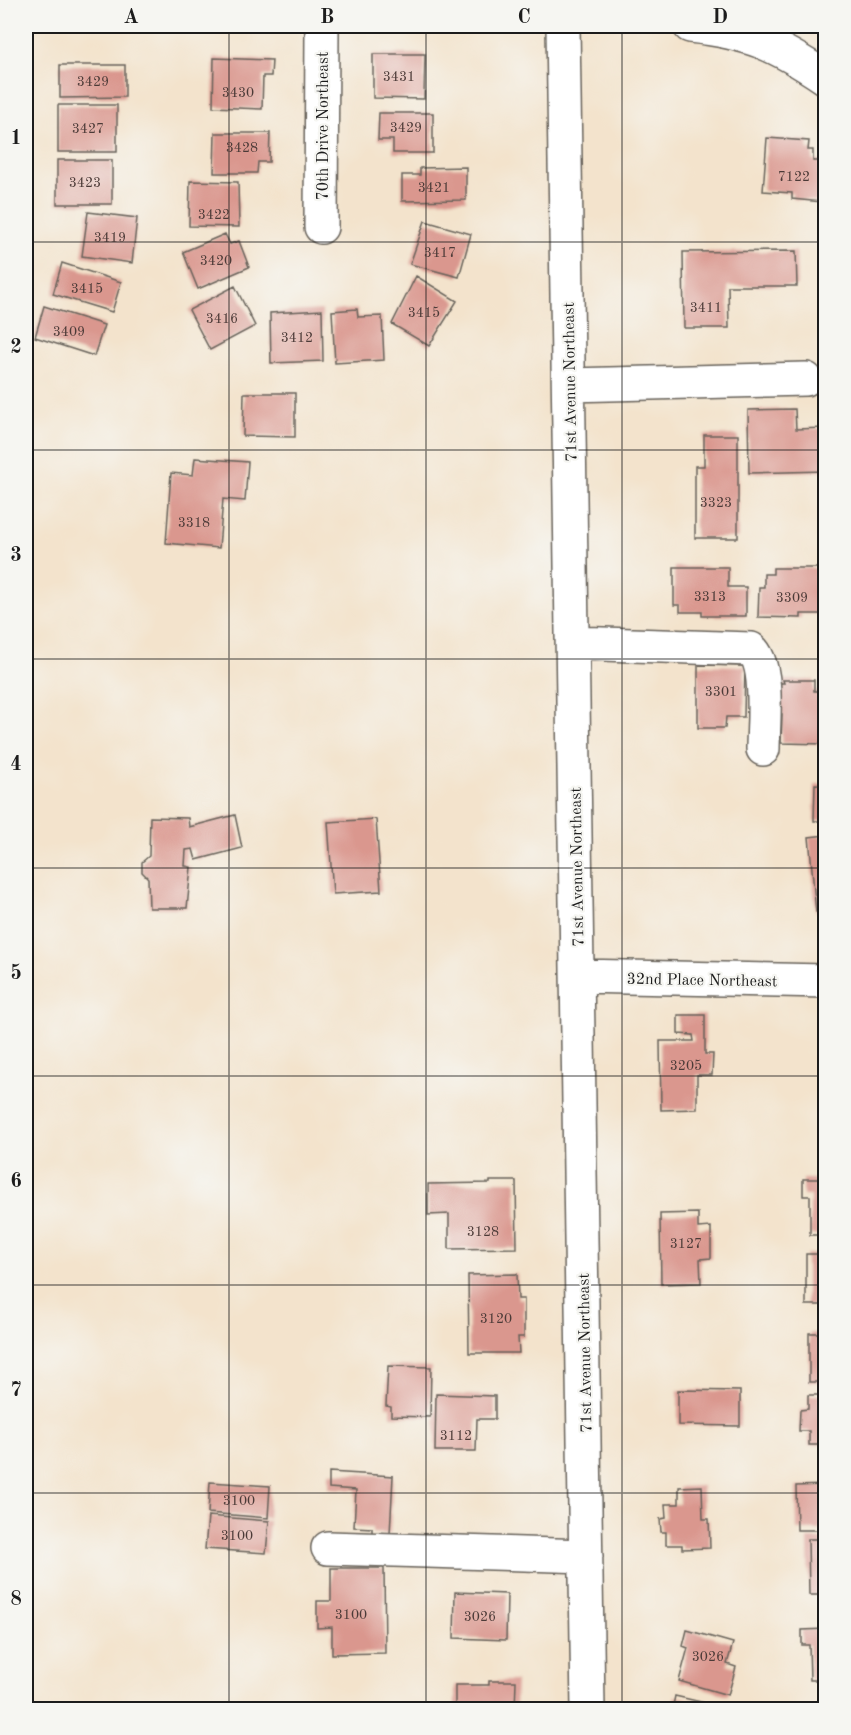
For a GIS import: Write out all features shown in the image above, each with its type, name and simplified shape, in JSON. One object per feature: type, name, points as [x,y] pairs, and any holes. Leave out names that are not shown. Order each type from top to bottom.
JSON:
[{"type":"street","name":"70th Drive Northeast","points":[[321,227],[322,26]]},
{"type":"street","name":"71st Avenue Northeast","points":[[563,26],[588,1710]]},
{"type":"street","points":[[690,26],[729,30],[751,36],[782,49],[825,78]]},
{"type":"street","points":[[569,386],[806,379]]},
{"type":"street","points":[[573,643],[751,649],[760,659],[762,672],[763,749]]},
{"type":"street","name":"32nd Place Northeast","points":[[578,976],[825,981]]},
{"type":"street","points":[[328,1548],[586,1556]]},
{"type":"building","points":[[373,54],[425,54],[424,99],[373,98]]},
{"type":"building","points":[[214,58],[272,60],[271,76],[263,76],[262,109],[213,107]]},
{"type":"building","points":[[60,65],[125,65],[125,97],[60,98]]},
{"type":"building","points":[[58,105],[117,105],[117,152],[58,152]]},
{"type":"building","points":[[379,113],[433,113],[433,153],[393,153],[393,140],[378,140]]},
{"type":"building","points":[[215,133],[270,133],[269,162],[258,162],[257,173],[214,173]]},
{"type":"building","points":[[767,138],[809,141],[808,150],[813,150],[813,161],[825,161],[822,202],[792,199],[792,193],[763,191]]},
{"type":"building","points":[[57,160],[112,160],[112,204],[57,204]]},
{"type":"building","points":[[466,167],[466,200],[402,201],[402,175],[420,175],[420,168]]},
{"type":"building","points":[[190,181],[238,182],[239,227],[189,226]]},
{"type":"building","points":[[88,212],[137,218],[132,263],[82,256]]},
{"type":"building","points":[[425,221],[471,234],[459,277],[410,264]]},
{"type":"building","points":[[225,234],[230,244],[239,241],[249,267],[198,289],[183,252]]},
{"type":"building","points":[[796,251],[797,286],[728,286],[729,328],[684,328],[683,252]]},
{"type":"building","points":[[62,263],[121,282],[112,312],[53,294]]},
{"type":"building","points":[[416,276],[457,301],[429,346],[392,324]]},
{"type":"building","points":[[235,286],[255,326],[210,350],[189,310]]},
{"type":"building","points":[[44,306],[104,325],[94,356],[35,337]]},
{"type":"building","points":[[357,309],[358,317],[382,316],[384,360],[335,363],[332,311]]},
{"type":"building","points":[[322,310],[323,361],[271,363],[270,313]]},
{"type":"building","points":[[244,393],[295,393],[295,437],[243,436]]},
{"type":"building","points":[[795,409],[796,429],[826,428],[826,471],[749,473],[748,410]]},
{"type":"building","points":[[704,435],[738,435],[738,538],[695,538],[695,466],[704,466]]},
{"type":"building","points":[[195,458],[248,462],[245,501],[223,499],[219,548],[166,543],[171,473],[193,475]]},
{"type":"building","points":[[674,567],[728,567],[728,587],[746,587],[746,616],[702,616],[702,612],[680,612],[680,605],[674,605]]},
{"type":"building","points":[[773,568],[826,568],[826,607],[821,607],[821,614],[801,614],[801,618],[758,617],[759,587],[764,587],[764,574],[773,574]]},
{"type":"building","points":[[698,665],[745,666],[744,717],[726,717],[725,728],[698,728]]},
{"type":"building","points":[[783,680],[814,680],[814,691],[822,691],[822,694],[826,694],[826,744],[781,743],[782,714],[770,714],[770,683],[784,683]]},
{"type":"building","points":[[815,784],[826,785],[826,821],[814,821]]},
{"type":"building","points":[[235,815],[242,848],[196,860],[193,849],[186,850],[185,866],[191,867],[187,908],[149,908],[148,878],[142,872],[142,862],[149,856],[150,817],[188,818],[189,827]]},
{"type":"building","points":[[376,819],[381,891],[333,894],[328,822]]},
{"type":"building","points":[[826,835],[826,911],[816,912],[809,837]]},
{"type":"building","points":[[678,1015],[705,1015],[705,1054],[713,1054],[712,1075],[697,1075],[697,1109],[661,1110],[660,1041],[694,1041],[693,1035],[678,1034]]},
{"type":"building","points":[[803,1179],[826,1179],[826,1235],[810,1235],[810,1196],[803,1196]]},
{"type":"building","points":[[490,1181],[516,1181],[517,1248],[449,1249],[449,1214],[428,1215],[428,1184],[490,1183]]},
{"type":"building","points":[[698,1213],[698,1228],[711,1227],[711,1258],[700,1259],[701,1283],[661,1284],[660,1214]]},
{"type":"building","points":[[806,1254],[826,1254],[826,1305],[806,1305]]},
{"type":"building","points":[[517,1274],[518,1299],[524,1299],[524,1337],[518,1337],[519,1353],[469,1353],[468,1275]]},
{"type":"building","points":[[809,1333],[826,1333],[826,1382],[809,1382]]},
{"type":"building","points":[[388,1366],[431,1367],[430,1417],[391,1416],[391,1407],[386,1406]]},
{"type":"building","points":[[678,1390],[740,1391],[740,1426],[678,1425]]},
{"type":"building","points":[[436,1394],[495,1396],[495,1419],[477,1419],[476,1451],[435,1451]]},
{"type":"building","points":[[808,1395],[826,1395],[826,1445],[809,1445],[809,1431],[799,1431],[800,1410],[808,1409]]},
{"type":"building","points":[[329,1472],[393,1476],[390,1534],[372,1533],[372,1528],[354,1527],[356,1490],[329,1488]]},
{"type":"building","points":[[210,1482],[270,1486],[268,1518],[208,1513]]},
{"type":"building","points":[[826,1485],[826,1530],[797,1530],[796,1486]]},
{"type":"building","points":[[702,1486],[703,1519],[709,1519],[710,1548],[682,1549],[682,1545],[666,1545],[666,1532],[661,1532],[660,1519],[666,1518],[665,1504],[679,1504],[679,1487]]},
{"type":"building","points":[[208,1516],[269,1521],[266,1553],[205,1549]]},
{"type":"building","points":[[808,1539],[826,1539],[826,1595],[809,1595]]},
{"type":"building","points":[[331,1568],[384,1568],[385,1653],[332,1654],[332,1627],[317,1628],[317,1601],[331,1601]]},
{"type":"building","points":[[455,1592],[507,1594],[506,1640],[454,1638]]},
{"type":"building","points":[[826,1629],[826,1680],[810,1680],[809,1645],[802,1645],[802,1630]]},
{"type":"building","points":[[687,1630],[733,1643],[727,1664],[736,1667],[728,1695],[679,1681],[688,1648],[683,1646]]},
{"type":"building","points":[[489,1681],[516,1681],[515,1710],[455,1710],[455,1685],[489,1685]]},
{"type":"building","points":[[675,1696],[723,1707],[722,1710],[672,1710]]}]
